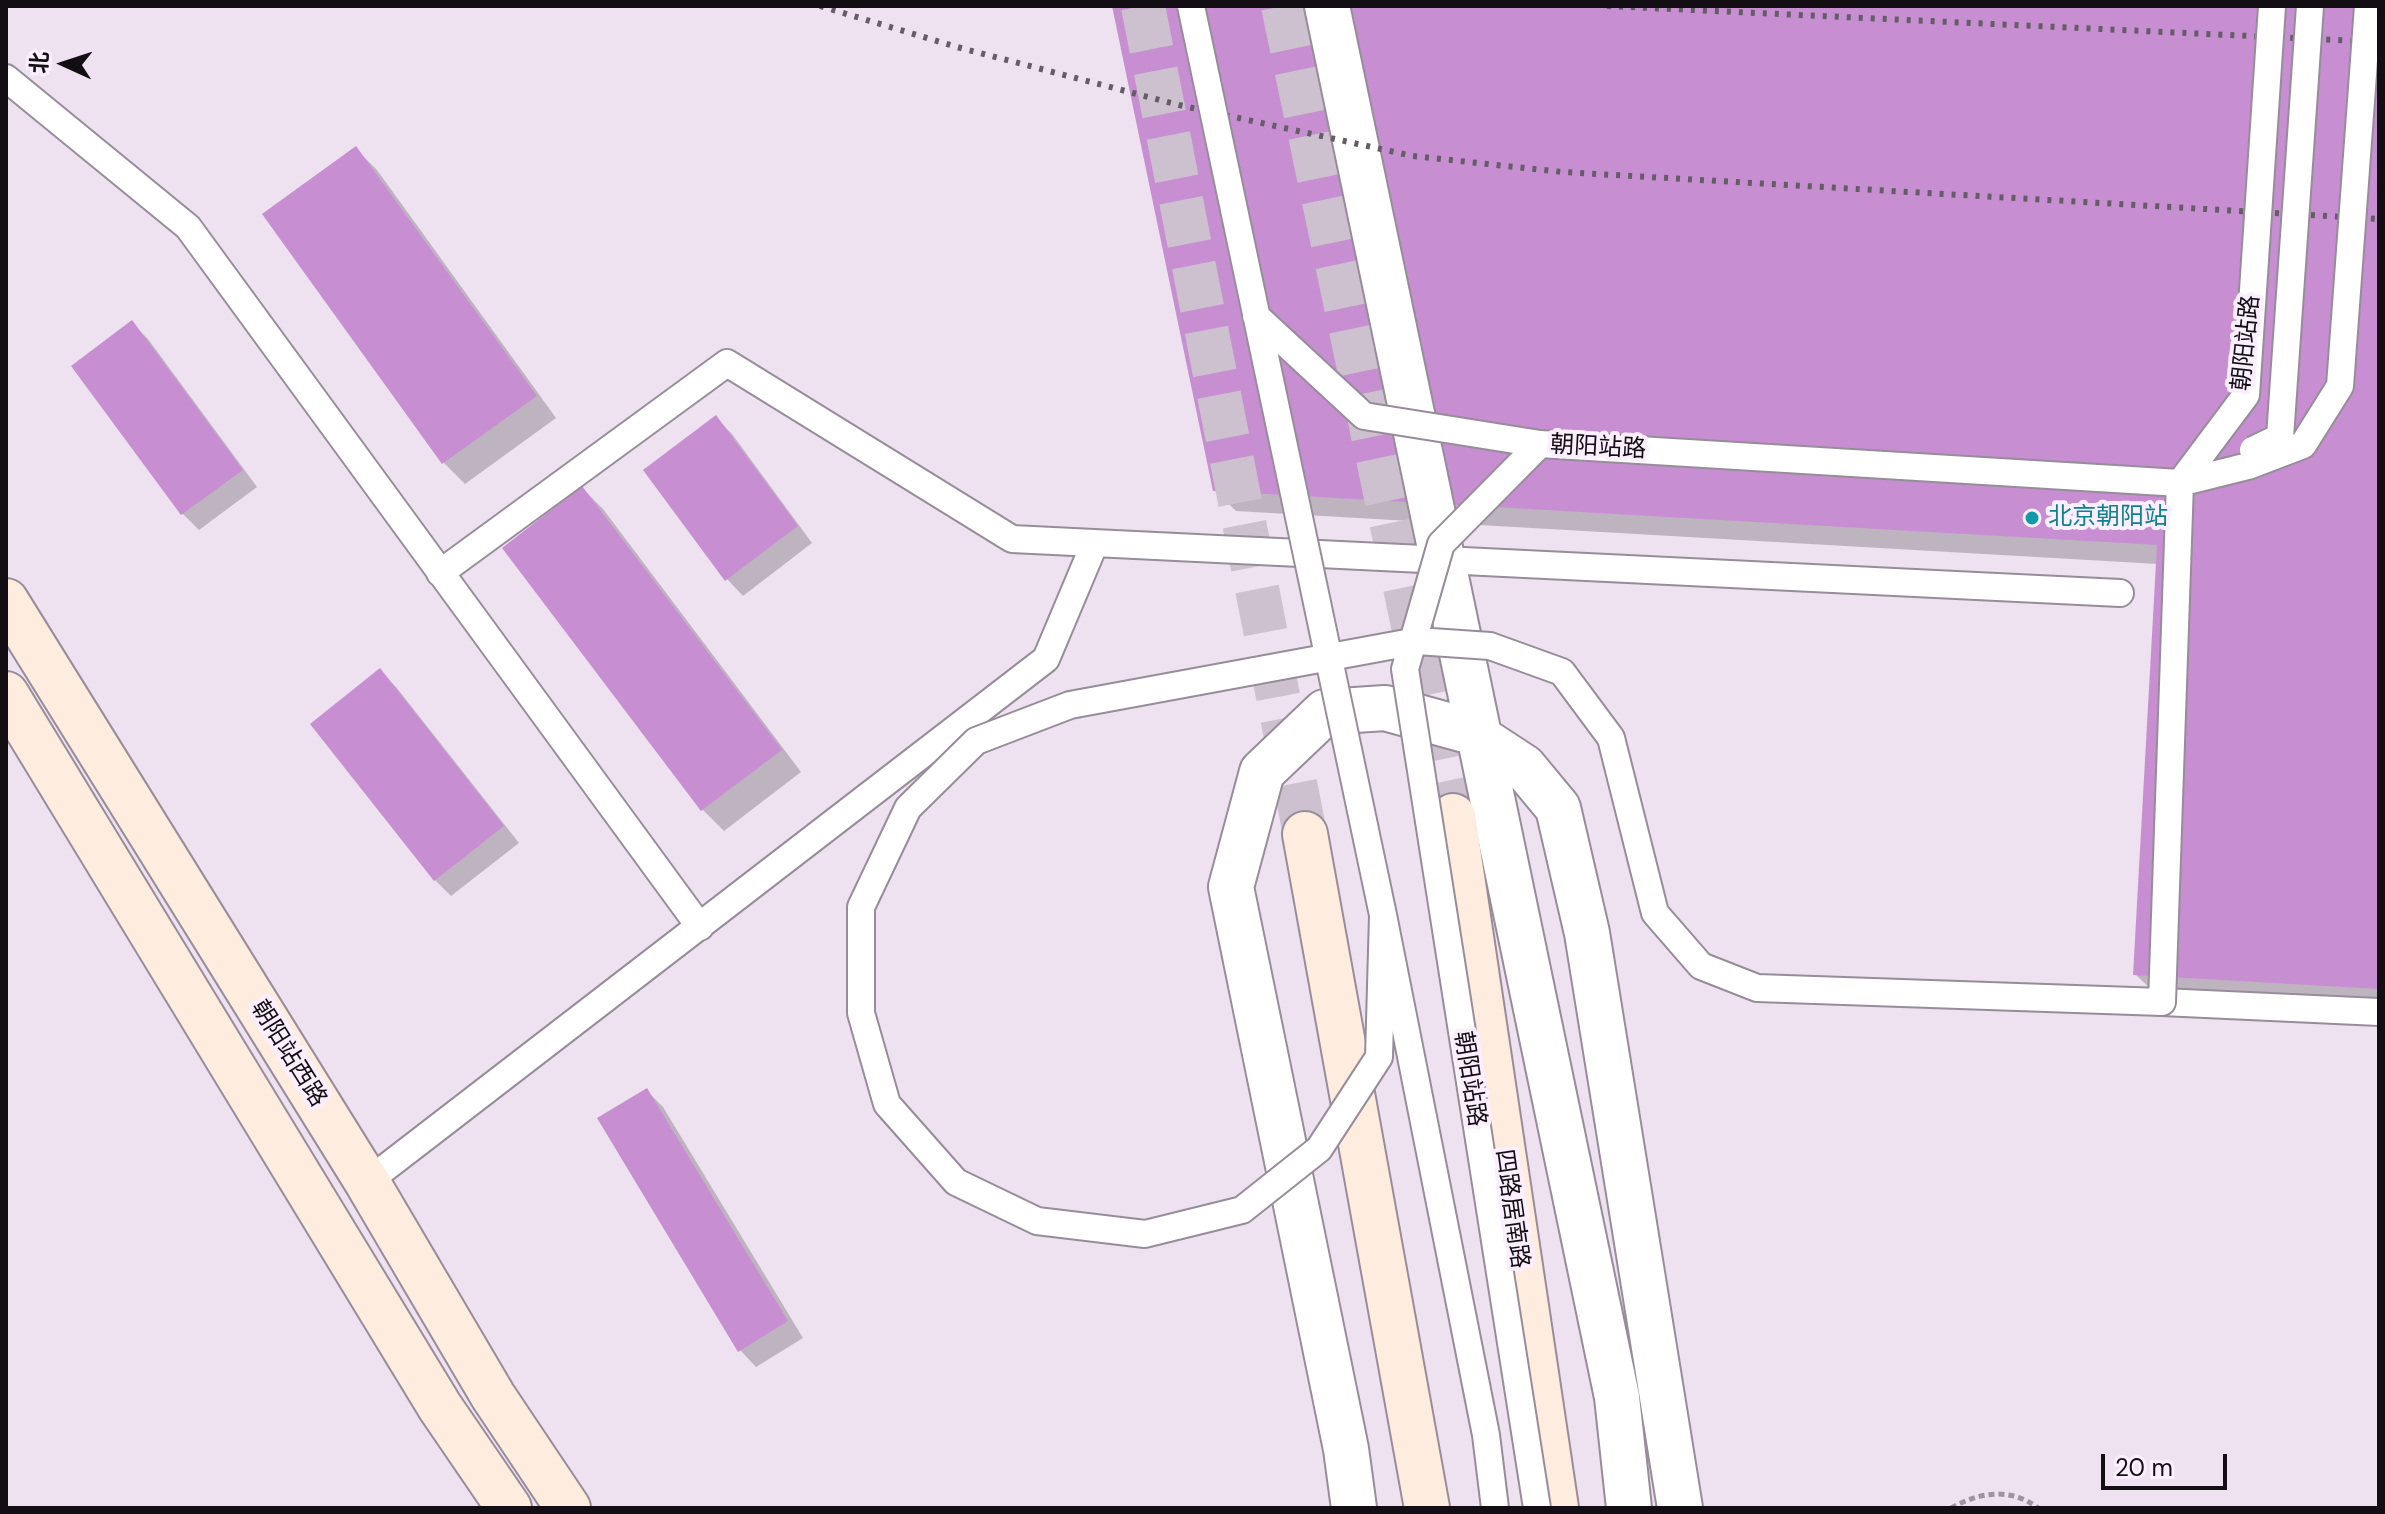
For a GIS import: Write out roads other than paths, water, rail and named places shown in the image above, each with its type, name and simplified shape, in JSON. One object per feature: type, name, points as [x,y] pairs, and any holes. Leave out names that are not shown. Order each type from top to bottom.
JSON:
[{"type":"main road","name":"朝阳站西路","points":[[6,601],[367,1182],[493,1396],[568,1508]]},
{"type":"main road","points":[[6,694],[440,1407],[509,1508]]},
{"type":"main road","name":"四路居南路","points":[[1453,816],[1556,1508]]},
{"type":"main road","points":[[1305,834],[1427,1508]]},
{"type":"street","points":[[1327,6],[1617,1397],[1629,1508]]},
{"type":"street","points":[[1354,1508],[1346,1449],[1231,887],[1262,772],[1325,712],[1385,708],[1469,731],[1524,767],[1558,808],[1587,933],[1680,1508]]},
{"type":"lane","points":[[1191,6],[1383,915],[1486,1435],[1495,1508]]},
{"type":"lane","name":"朝阳站路","points":[[1537,1508],[1405,669],[1441,544],[1540,444],[2180,483],[2246,395],[2272,6]]},
{"type":"lane","points":[[2180,483],[2280,437],[2310,6]]},
{"type":"lane","points":[[2180,483],[2248,466],[2303,445],[2340,386],[2368,6]]},
{"type":"lane","points":[[6,78],[188,227],[700,927]]},
{"type":"lane","points":[[1256,316],[1364,416],[1540,444]]},
{"type":"lane","points":[[440,573],[727,363],[1012,539],[2120,593]]},
{"type":"lane","points":[[2162,1002],[2180,483]]},
{"type":"lane","points":[[367,1182],[1046,659],[1094,545]]},
{"type":"lane","points":[[1383,915],[1379,1057],[1319,1149],[1242,1210],[1145,1234],[1037,1221],[956,1182],[887,1104],[861,1013],[861,907],[908,808],[976,741],[1070,705],[1417,641],[1490,646],[1562,672],[1611,738],[1655,913],[1701,966],[1757,988],[2379,1012]]},
{"type":"tunnel","points":[[1143,6],[1305,834]]},
{"type":"tunnel","points":[[1283,6],[1453,816]]},
{"type":"railway","points":[[820,6],[957,47],[1179,105],[1413,156],[1562,172],[2379,219]]},
{"type":"railway","points":[[1607,6],[2379,42]]},
{"type":"place","name":"北京朝阳站","points":[[2032,518]]}]
